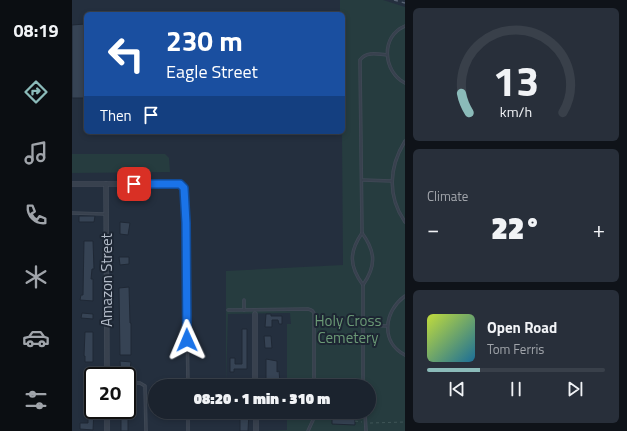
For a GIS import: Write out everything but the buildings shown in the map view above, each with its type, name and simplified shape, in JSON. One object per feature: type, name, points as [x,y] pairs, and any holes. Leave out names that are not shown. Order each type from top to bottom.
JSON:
[{"type":"street","points":[[72,184],[148,184]]},
{"type":"street","name":"Amazon Street","points":[[106,184],[107,367]]},
{"type":"street","points":[[255,314],[256,379]]},
{"type":"street","points":[[107,419],[107,431]]},
{"type":"street","points":[[256,419],[256,431]]},
{"type":"lane","points":[[405,26],[393,35],[388,44],[387,55],[388,65],[393,74],[405,83]]},
{"type":"lane","points":[[363,285],[358,278],[352,263],[354,246],[362,233],[360,60],[362,57],[367,55],[387,55]]},
{"type":"lane","points":[[405,141],[395,163],[392,181],[396,206],[405,222]]},
{"type":"lane","points":[[362,180],[392,181]]},
{"type":"lane","points":[[148,184],[176,184],[182,186],[185,191],[188,379]]},
{"type":"lane","points":[[72,213],[106,214]]},
{"type":"lane","points":[[362,233],[367,240],[373,255],[371,272],[363,285],[363,379]]},
{"type":"lane","points":[[405,296],[392,308],[388,316],[387,326],[389,336],[394,346],[405,355]]},
{"type":"lane","points":[[244,300],[244,310]]},
{"type":"lane","points":[[228,310],[308,309],[314,312],[314,379]]},
{"type":"lane","points":[[363,325],[387,326]]},
{"type":"lane","points":[[136,383],[142,383],[146,388],[146,431]]},
{"type":"lane","points":[[188,419],[188,431]]},
{"type":"lane","points":[[308,431],[313,419]]},
{"type":"lane","points":[[366,419],[366,431]]},
{"type":"path","points":[[355,421],[405,422]]},
{"type":"green space","name":"Holy Cross Cemetery","points":[[340,0],[383,0],[405,7],[405,431],[260,431],[287,430],[287,419],[376,419],[376,379],[287,379],[287,324],[291,324],[290,313],[228,314],[226,379],[226,271],[343,265],[342,134],[345,134],[345,12],[340,12]]},
{"type":"green space","points":[[72,154],[165,154],[169,158],[170,172],[72,173]]},
{"type":"railway","points":[[394,0],[405,3]]},
{"type":"route","points":[[134,184],[180,184],[184,188],[186,223],[187,340]]}]
